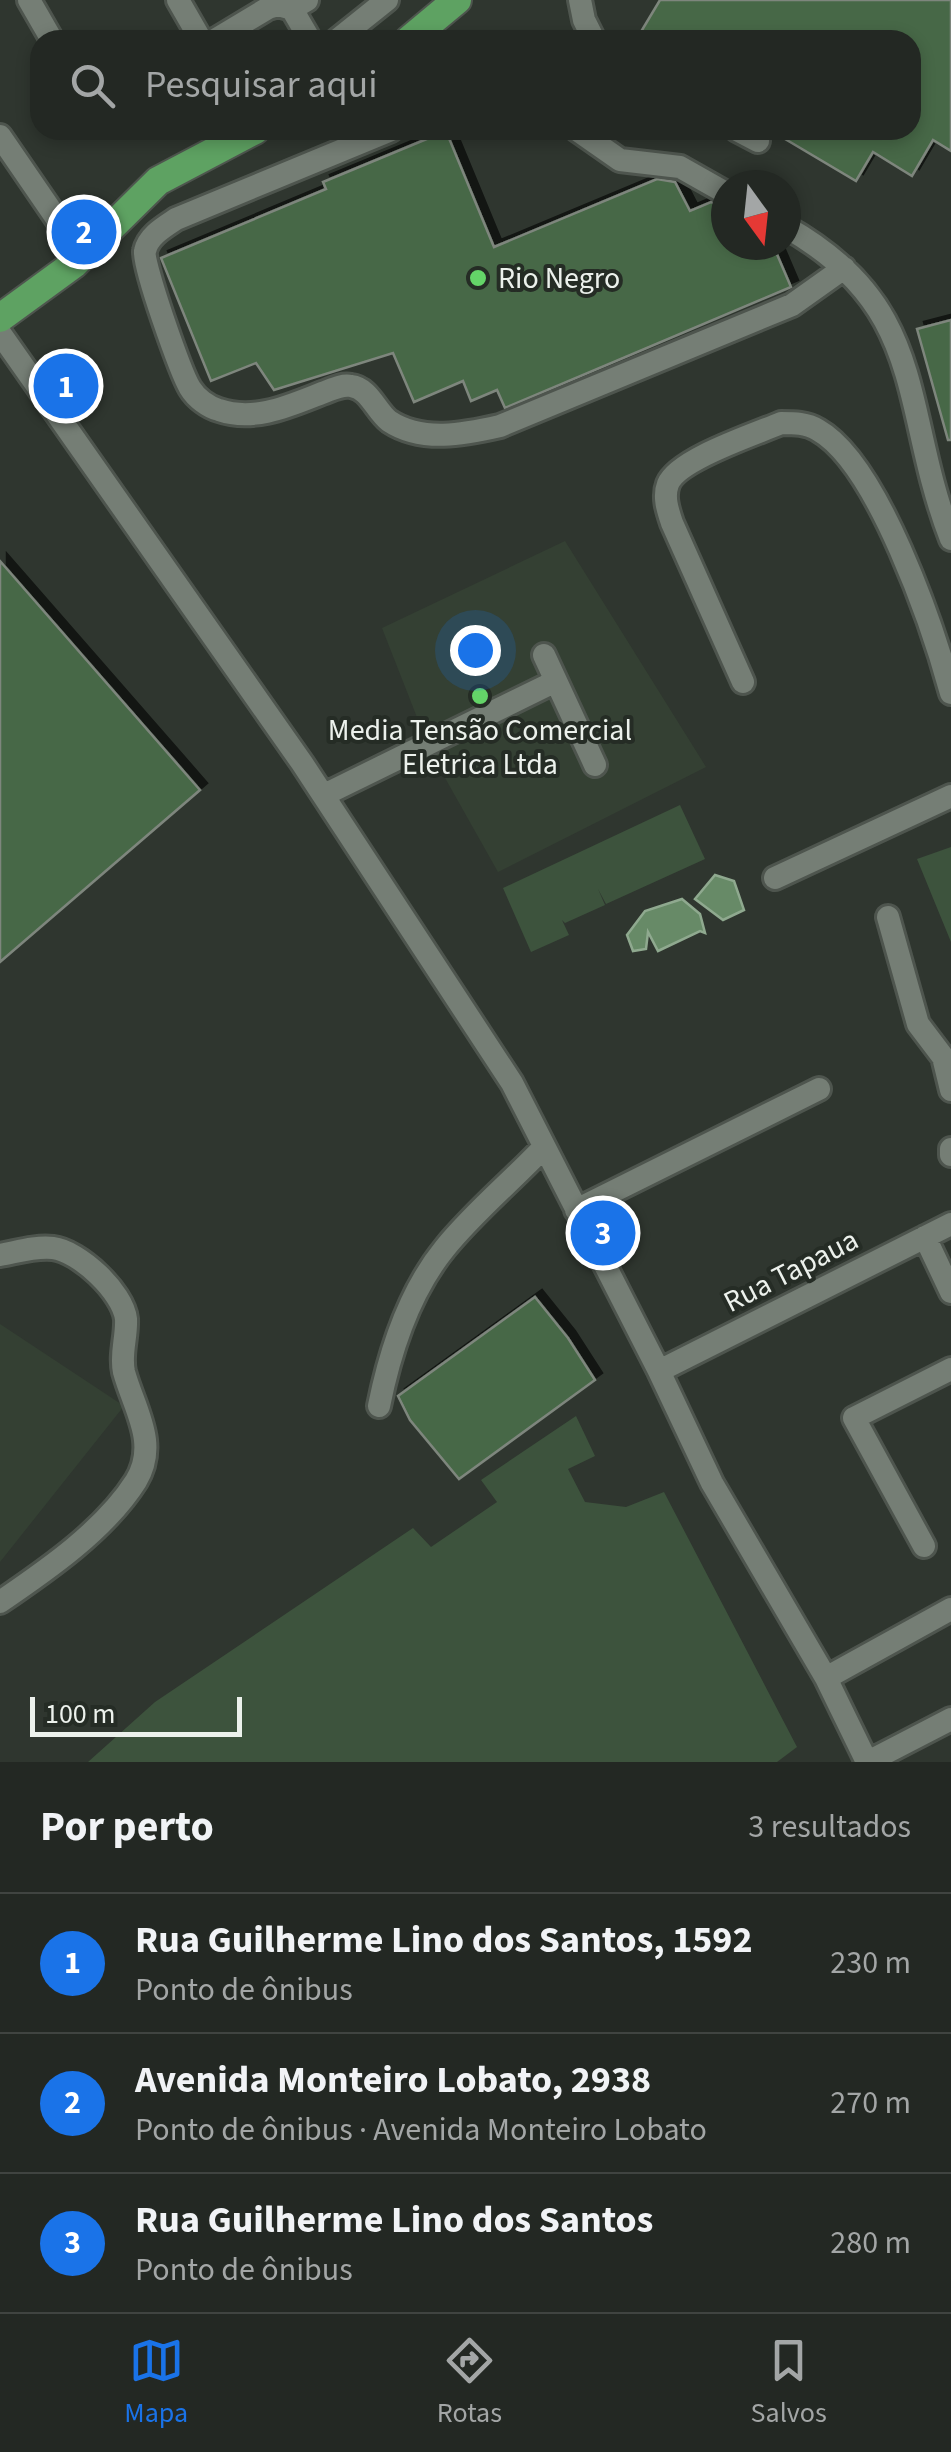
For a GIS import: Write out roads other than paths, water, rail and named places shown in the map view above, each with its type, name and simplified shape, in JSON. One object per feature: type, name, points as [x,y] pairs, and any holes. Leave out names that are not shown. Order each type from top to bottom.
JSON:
[{"type":"main road","points":[[421,30],[457,0]]},
{"type":"main road","points":[[0,318],[74,264],[158,181],[235,140]]},
{"type":"street","points":[[29,0],[46,30]]},
{"type":"street","points":[[178,0],[204,30]]},
{"type":"street","points":[[350,30],[387,0]]},
{"type":"street","points":[[580,0],[589,30]]},
{"type":"street","points":[[230,30],[268,8],[300,4],[307,30]]},
{"type":"street","points":[[0,136],[59,222]]},
{"type":"street","points":[[344,140],[176,219],[148,243],[143,254],[183,374],[191,391],[217,410],[242,415],[263,413],[338,387],[352,386],[364,391],[388,420],[420,434],[464,434],[500,426],[792,304],[844,268]]},
{"type":"street","points":[[591,140],[620,160],[680,167],[711,185]]},
{"type":"street","points":[[801,235],[821,246],[844,268],[893,332],[951,539]]},
{"type":"street","points":[[0,333],[130,497],[486,1040],[512,1083],[659,1371],[712,1483],[826,1678],[867,1762],[951,1718]]},
{"type":"street","points":[[743,682],[672,524],[666,501],[668,484],[678,470],[696,461],[781,423],[796,423],[816,429],[836,443],[858,470],[889,526],[951,693]]},
{"type":"street","points":[[544,656],[595,765]]},
{"type":"street","points":[[324,796],[556,682]]},
{"type":"street","points":[[775,878],[951,796]]},
{"type":"street","points":[[888,917],[918,1024],[943,1057],[951,1090]]},
{"type":"street","points":[[576,1210],[819,1089]]},
{"type":"street","points":[[379,1406],[389,1357],[442,1250],[544,1147]]},
{"type":"street","name":"Rua Tapaua","points":[[659,1371],[951,1224]]},
{"type":"street","points":[[925,1238],[951,1292]]},
{"type":"street","points":[[0,1255],[56,1248],[73,1255],[117,1294],[126,1322],[124,1372],[143,1423],[147,1449],[136,1480],[94,1528],[56,1564],[0,1602]]},
{"type":"street","points":[[924,1546],[854,1418],[951,1370]]},
{"type":"street","points":[[826,1678],[951,1609]]},
{"type":"place","name":"Avenida Monteiro Lobato, 2938","points":[[84,232]]},
{"type":"place","name":"Rio Negro","points":[[478,278]]},
{"type":"place","name":"Rua Guilherme Lino dos Santos, 1592","points":[[66,386]]},
{"type":"place","name":"Media Tensão Comercial Eletrica Ltda","points":[[480,696]]},
{"type":"place","name":"Rua Guilherme Lino dos Santos","points":[[603,1233]]}]
